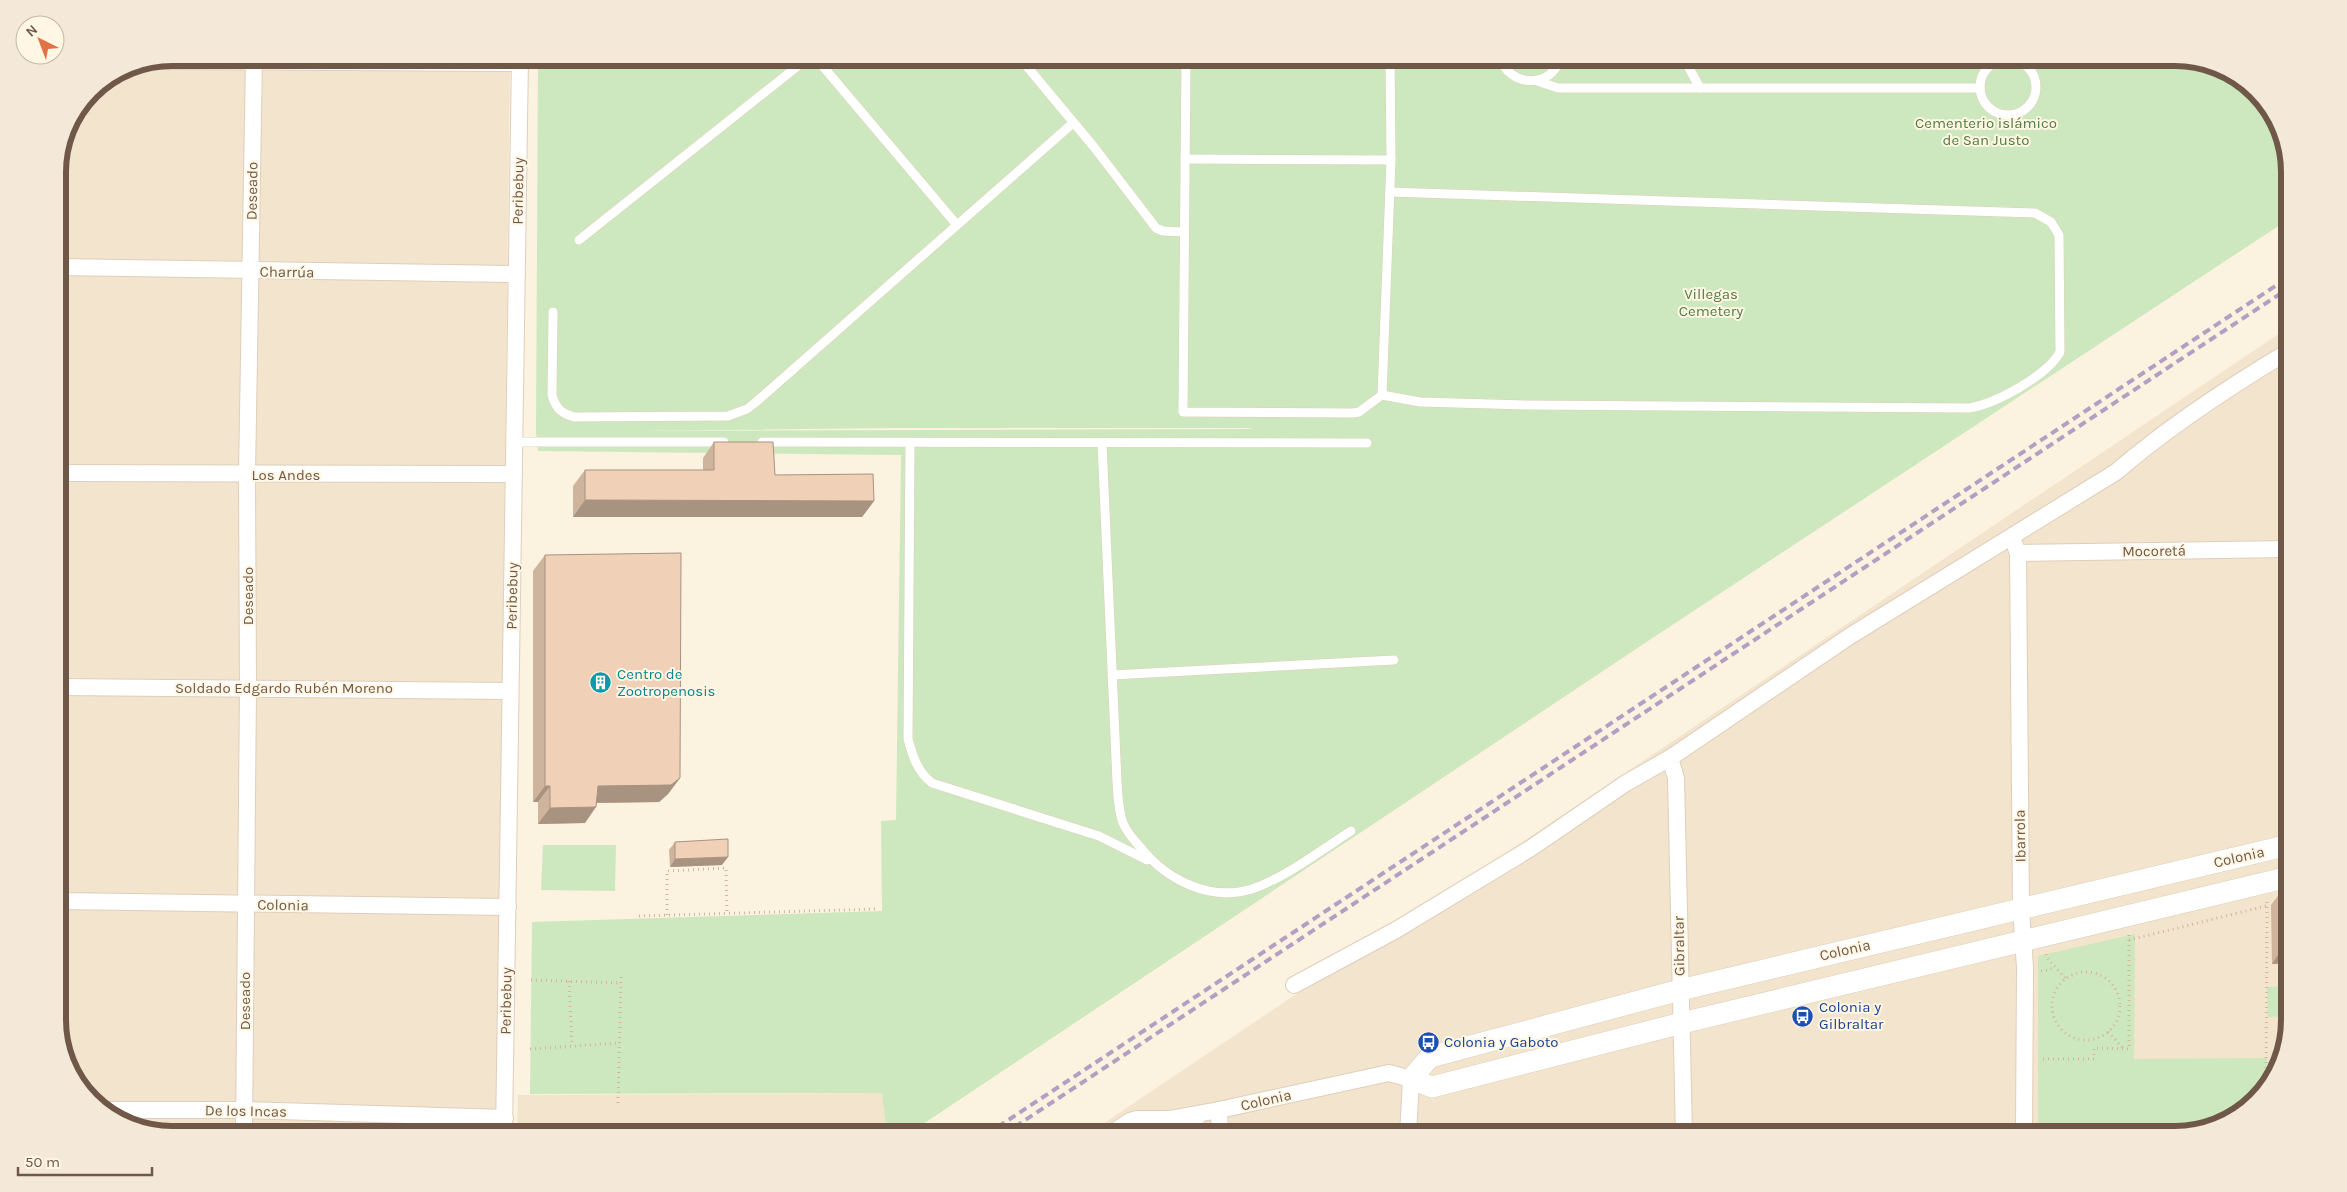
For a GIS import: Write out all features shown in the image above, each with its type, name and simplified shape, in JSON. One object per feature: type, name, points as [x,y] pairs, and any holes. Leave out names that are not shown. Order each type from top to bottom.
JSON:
[{"type":"street","name":"Deseado","points":[[244,1126],[248,475],[254,66]]},
{"type":"street","name":"Peribebuy","points":[[505,1126],[520,66]]},
{"type":"street","name":"Charrúa","points":[[66,267],[517,274]]},
{"type":"street","points":[[1294,985],[1426,912],[1531,848],[1626,783],[1670,758],[1850,636],[2012,538],[2116,472],[2146,446],[2281,356]]},
{"type":"street","name":"Los Andes","points":[[66,473],[248,475],[514,474]]},
{"type":"street","name":"Ibarrola","points":[[2012,538],[2018,553],[2021,908],[2024,941],[2024,1126]]},
{"type":"street","name":"Mocoretá","points":[[2018,553],[2281,549]]},
{"type":"street","name":"Soldado Edgardo Rubén Moreno","points":[[66,687],[510,691]]},
{"type":"street","name":"Gibraltar","points":[[1670,758],[1676,778],[1684,1126]]},
{"type":"street","name":"Colonia","points":[[1411,1079],[1430,1057],[1680,990],[2281,847]]},
{"type":"street","name":"Colonia","points":[[1125,1126],[1137,1119],[1169,1119],[1212,1111],[1378,1074],[1389,1073],[1432,1087],[1682,1022],[2281,879]]},
{"type":"street","name":"Colonia","points":[[66,900],[245,905],[508,907]]},
{"type":"street","points":[[1408,1126],[1411,1079]]},
{"type":"street","name":"De los Incas","points":[[116,1110],[244,1110],[505,1126]]},
{"type":"street","points":[[1212,1111],[1217,1126]]},
{"type":"lane","points":[[579,240],[799,66]]},
{"type":"lane","points":[[822,66],[957,225]]},
{"type":"lane","points":[[1026,66],[1156,228],[1164,231],[1184,232]]},
{"type":"lane","points":[[1186,66],[1183,412],[1353,413],[1359,412],[1369,402],[1382,395],[1420,402],[1526,405],[1969,408],[1992,402],[2046,370],[2060,352],[2059,235],[2051,222],[2035,213],[1390,192]]},
{"type":"lane","points":[[1382,395],[1391,160],[1390,66]]},
{"type":"lane","points":[[1503,66],[1511,75],[1519,80],[1537,81],[1558,88],[1980,88]]},
{"type":"lane","points":[[1537,81],[1547,77],[1556,66]]},
{"type":"lane","points":[[1688,66],[1700,88]]},
{"type":"lane","points":[[1990,66],[1981,80],[1982,98],[1995,112],[2014,115],[2030,105],[2035,96],[2036,86],[2030,70],[2024,66]]},
{"type":"lane","points":[[552,312],[552,395],[554,404],[564,414],[574,417],[728,416],[747,409],[1073,123]]},
{"type":"lane","points":[[1185,159],[1391,160]]},
{"type":"lane","points":[[514,442],[732,442]]},
{"type":"lane","points":[[752,442],[1367,443]]},
{"type":"lane","points":[[910,443],[908,739],[915,764],[922,776],[932,783],[1099,836],[1136,853],[1190,887],[1225,893],[1253,889],[1297,867],[1350,831]]},
{"type":"lane","points":[[1102,443],[1120,814],[1128,834],[1157,867]]},
{"type":"lane","points":[[1112,675],[1394,660]]},
{"type":"lane","points":[[1195,1126],[1212,1111]]},
{"type":"path","points":[[667,915],[667,871],[726,868],[727,913]]},
{"type":"path","points":[[2266,1074],[2267,882]]},
{"type":"path","points":[[2129,940],[2266,906]]},
{"type":"path","points":[[639,916],[877,909]]},
{"type":"path","points":[[2043,1059],[2094,1058],[2094,1048],[2129,1048],[2129,933],[2124,930]]},
{"type":"path","points":[[2090,972],[2105,977],[2113,984],[2120,1004],[2115,1024],[2108,1032],[2098,1037],[2077,1038],[2060,1027],[2052,1007],[2056,992],[2066,979],[2075,974],[2090,972]]},
{"type":"path","points":[[618,1103],[621,975]]},
{"type":"path","points":[[531,980],[620,983]]},
{"type":"path","points":[[569,981],[572,1046]]},
{"type":"path","points":[[2108,1032],[2123,1049]]},
{"type":"path","points":[[530,1048],[620,1043]]},
{"type":"shaded area","points":[[510,66],[497,1126],[172,1126],[138,1120],[113,1108],[84,1079],[72,1054],[66,1027],[66,165],[74,132],[88,108],[97,97],[113,84],[132,74],[158,67]]},
{"type":"shaded area","points":[[2281,332],[2281,1027],[2279,1040],[2270,1067],[2254,1090],[2234,1108],[2209,1120],[2175,1126],[1100,1126]]},
{"type":"shaded area","points":[[883,1093],[886,1126],[517,1126],[518,1095]]},
{"type":"green space","name":"Villegas Cemetery","points":[[538,66],[2182,66],[2195,68],[2222,77],[2245,93],[2263,113],[2270,125],[2279,152],[2281,165],[2281,224],[1654,637],[920,1126],[886,1126],[882,1093],[530,1094],[532,922],[882,911],[881,821],[896,820],[901,455],[538,451],[536,432]],"holes":[[[891,428],[1252,429],[634,431]]]},
{"type":"green space","points":[[543,845],[616,845],[615,891],[541,890]]},
{"type":"green space","points":[[2135,934],[2134,1059],[2267,1058],[2267,1072],[2254,1090],[2234,1108],[2222,1115],[2202,1122],[2175,1126],[2038,1126],[2038,956]]},
{"type":"green space","points":[[2281,986],[2281,1016],[2268,1017],[2267,987]]},
{"type":"building","points":[[714,442],[773,442],[775,475],[873,474],[874,501],[585,500],[585,470],[714,470]]},
{"type":"building","name":"Centro de Zootropenosis","points":[[681,553],[680,778],[671,785],[598,786],[596,807],[550,808],[550,786],[545,786],[545,555]]},
{"type":"building","points":[[728,839],[728,857],[675,859],[675,842]]},
{"type":"building","points":[[2280,893],[2281,893],[2281,951]]},
{"type":"railway","points":[[999,1126],[2281,282]]},
{"type":"railway","points":[[1016,1126],[2281,293]]},
{"type":"place","name":"Centro de Zootropenosis","points":[[601,683]]},
{"type":"place","name":"Colonia y Gilbraltar","points":[[1803,1016]]},
{"type":"place","name":"Colonia y Gaboto","points":[[1428,1042]]},
{"type":"park label","name":"Cementerio islámico de San Justo","points":[[1986,132]]}]
